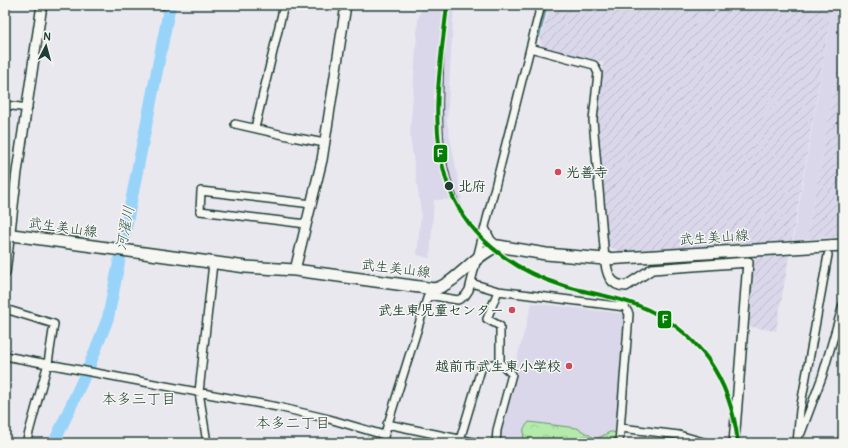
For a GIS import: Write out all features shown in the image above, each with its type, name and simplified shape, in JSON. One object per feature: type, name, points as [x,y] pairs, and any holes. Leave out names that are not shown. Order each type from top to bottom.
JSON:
[{"type":"main road","name":"武生美山線","points":[[7,234],[213,263],[268,269],[295,270],[429,292],[443,285],[475,260],[498,246],[546,254],[610,258],[843,245]]},
{"type":"street","points":[[5,273],[7,234],[28,108],[42,5]]},
{"type":"street","points":[[255,128],[284,5]]},
{"type":"street","points":[[295,270],[320,170],[346,5]]},
{"type":"street","points":[[382,443],[429,292],[458,300],[465,296],[471,283],[476,268],[475,260],[485,228],[541,5]]},
{"type":"street","points":[[530,48],[594,65],[597,68],[598,73],[594,126],[610,258],[608,274],[616,285],[626,286],[652,269],[748,262],[734,443]]},
{"type":"street","points":[[5,105],[28,108]]},
{"type":"street","points":[[235,124],[325,143]]},
{"type":"street","points":[[306,224],[200,211],[201,191],[312,204]]},
{"type":"street","points":[[485,228],[491,240],[498,246]]},
{"type":"street","points":[[797,443],[800,410],[828,255]]},
{"type":"street","points":[[207,443],[199,392],[213,263]]},
{"type":"street","points":[[471,283],[498,292],[625,307],[629,314],[619,443]]},
{"type":"street","points":[[496,443],[497,430],[512,374],[500,363],[500,326],[487,319],[498,292]]},
{"type":"street","points":[[813,303],[817,311]]},
{"type":"street","points":[[798,432],[801,433],[818,388],[843,305]]},
{"type":"street","points":[[5,309],[54,324],[48,363],[26,443]]},
{"type":"street","points":[[5,356],[48,363],[329,418],[384,435]]},
{"type":"street","points":[[460,441],[482,366],[500,363]]},
{"type":"street","points":[[387,424],[460,441],[478,443]]},
{"type":"street","points":[[621,428],[679,435],[707,443]]},
{"type":"street","points":[[434,443],[437,435]]},
{"type":"street","points":[[842,443],[843,437]]},
{"type":"shaded area","points":[[423,5],[454,5],[447,122],[462,199],[434,200],[430,258],[417,255],[421,212],[410,136],[418,19]]},
{"type":"shaded area","points":[[550,5],[833,5],[776,331],[745,326],[754,243],[621,253],[607,245],[596,121],[603,62],[546,49],[542,46],[540,41]]},
{"type":"shaded area","points":[[833,5],[843,5],[843,35],[807,239],[793,240]]},
{"type":"shaded area","points":[[843,35],[843,237],[807,239]]},
{"type":"shaded area","name":"越前市武生東小学校","points":[[532,303],[627,314],[616,443],[498,443],[513,373]]},
{"type":"green space","points":[[529,422],[577,428],[596,439],[610,432],[614,432],[616,434],[615,443],[523,443],[524,428]]},
{"type":"waterway","name":"河濯川","points":[[54,443],[90,364],[108,318],[170,5]]},
{"type":"waterway","points":[[539,37],[547,5]]},
{"type":"tram line","points":[[444,42],[443,134],[446,156],[450,177],[469,223]]},
{"type":"transit line","name":"F","points":[[447,5],[438,92],[438,136],[446,179],[454,199],[464,217],[477,233],[492,247],[508,260],[526,270],[544,279],[564,286],[619,299],[637,305],[659,315],[678,328],[694,342],[708,359],[719,378],[728,398],[738,443]]},
{"type":"place","name":"光善寺","points":[[558,172]]},
{"type":"place","name":"北府","points":[[449,186]]},
{"type":"place","name":"武生東児童センター","points":[[512,310]]},
{"type":"place","name":"越前市武生東小学校","points":[[569,366]]},
{"type":"district","name":"本多三丁目","points":[[139,399]]},
{"type":"district","name":"本多二丁目","points":[[293,423]]}]
